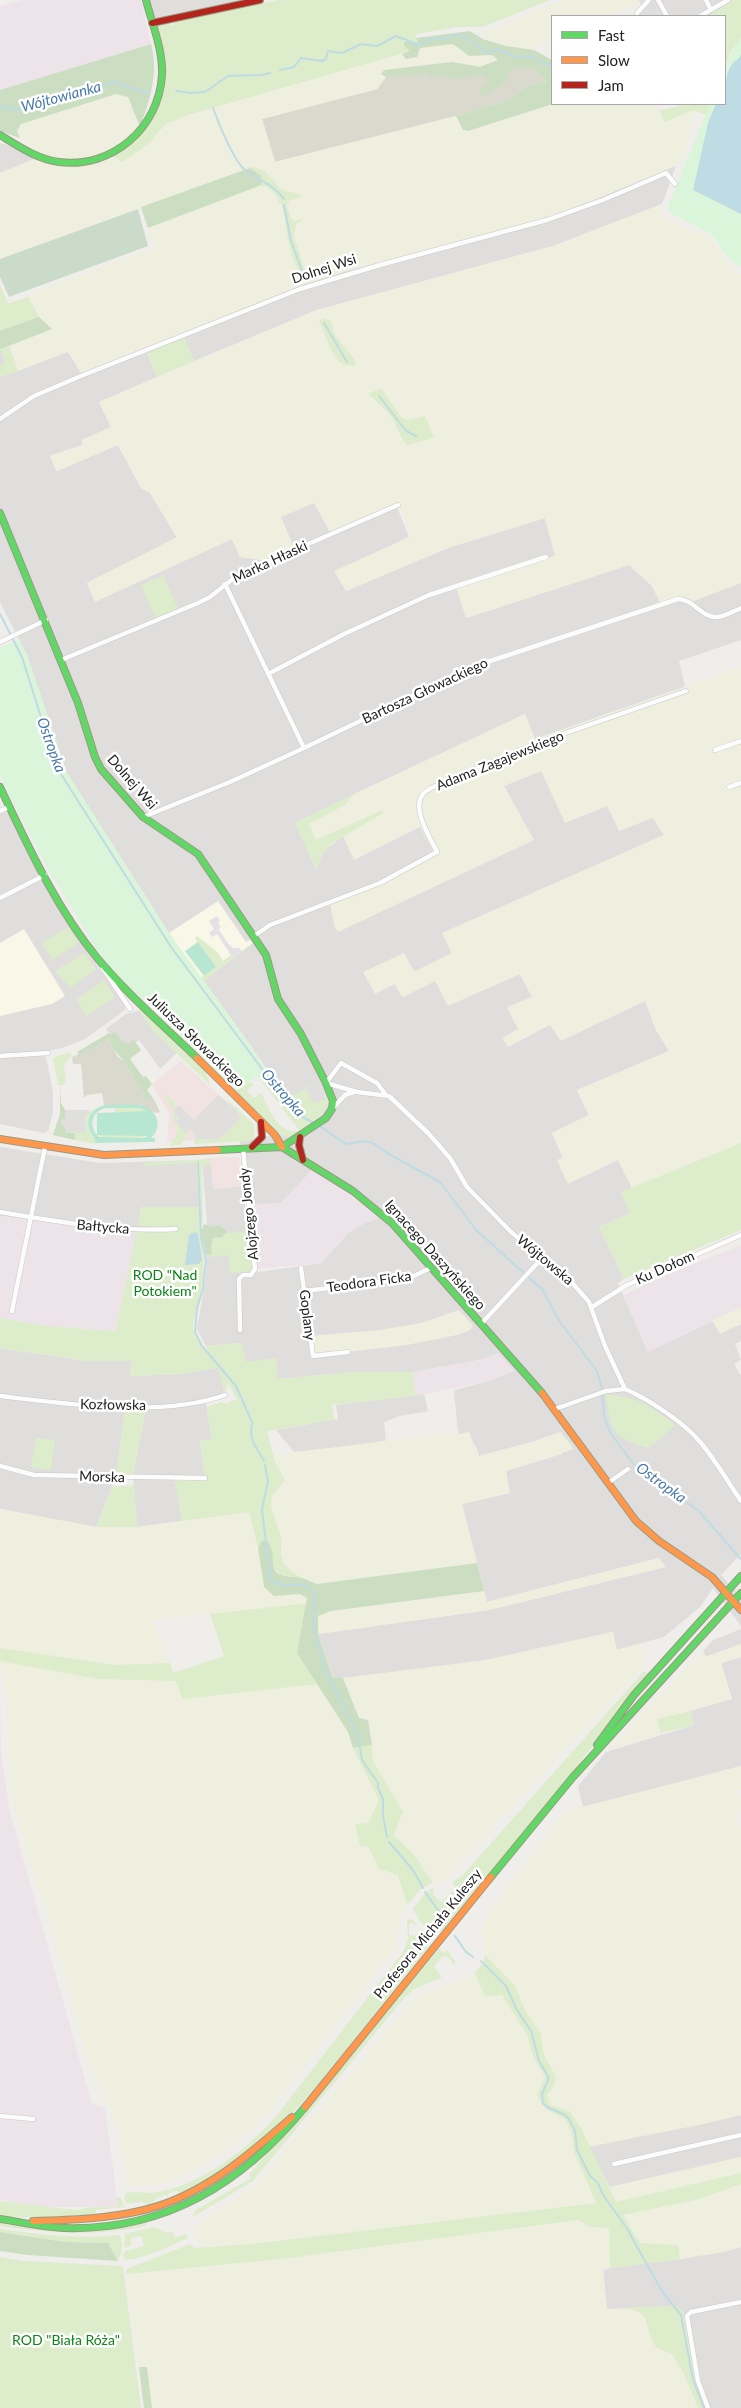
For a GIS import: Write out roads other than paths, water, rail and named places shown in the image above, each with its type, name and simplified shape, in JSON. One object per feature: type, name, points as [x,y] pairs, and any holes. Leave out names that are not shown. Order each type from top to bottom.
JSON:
[{"type":"main road","points":[[0,135],[40,157],[67,164],[102,159],[126,146],[147,124],[159,96],[162,63],[146,0]]},
{"type":"main road","points":[[152,23],[260,0]]},
{"type":"main road","name":"Dolnej Wsi","points":[[0,513],[62,660],[98,763],[143,817],[159,829],[189,846],[198,854],[254,936],[269,962],[278,999],[302,1034],[326,1083],[333,1101],[332,1109]]},
{"type":"main road","name":"Juliusza Słowackiego","points":[[0,787],[45,875],[81,936],[100,962],[275,1135],[282,1147]]},
{"type":"main road","points":[[0,1139],[104,1155],[282,1147],[322,1122],[332,1109]]},
{"type":"main road","points":[[252,1147],[262,1137],[260,1120]]},
{"type":"main road","name":"Juliusza Słowackiego","points":[[275,1135],[291,1140]]},
{"type":"main road","points":[[300,1136],[298,1145],[303,1160]]},
{"type":"main road","name":"Ignacego Daszyńskiego","points":[[282,1147],[378,1210],[555,1409],[636,1521],[648,1533],[712,1577],[741,1610]]},
{"type":"main road","name":"Profesora Michała Kuleszy","points":[[573,1778],[634,1695],[741,1576]]},
{"type":"main road","name":"Profesora Michała Kuleszy","points":[[0,2218],[15,2221],[113,2217],[147,2211],[172,2202],[212,2182],[244,2160],[304,2107],[573,1778],[741,1593]]},
{"type":"street","points":[[637,13],[649,0]]},
{"type":"street","points":[[658,0],[666,15]]},
{"type":"street","points":[[706,0],[711,10]]},
{"type":"street","points":[[702,15],[728,0]]},
{"type":"street","name":"Dolnej Wsi","points":[[0,419],[34,396],[73,379],[300,289],[380,265],[547,220],[603,200],[666,173],[675,184]]},
{"type":"street","name":"Marka Hłaski","points":[[62,660],[198,603],[210,597],[239,574],[398,505]]},
{"type":"street","points":[[268,674],[344,634],[429,595],[546,557]]},
{"type":"street","points":[[225,584],[304,748]]},
{"type":"street","name":"Bartosza Głowackiego","points":[[143,817],[230,782],[472,667],[675,600],[688,601],[711,616],[718,617],[741,608]]},
{"type":"street","points":[[3,641],[46,620]]},
{"type":"street","name":"Adama Zagajewskiego","points":[[254,936],[270,926],[380,883],[437,852],[421,816],[419,804],[423,794],[433,787],[537,743],[686,691]]},
{"type":"street","points":[[715,750],[741,741]]},
{"type":"street","points":[[729,787],[741,783]]},
{"type":"street","points":[[0,811],[9,807]]},
{"type":"street","points":[[0,898],[45,875]]},
{"type":"street","name":"Juliusza Słowackiego","points":[[100,962],[130,1009]]},
{"type":"street","points":[[0,1056],[48,1054]]},
{"type":"street","points":[[341,1063],[377,1082],[386,1095],[358,1092],[326,1083],[341,1063]]},
{"type":"street","points":[[332,1109],[345,1095],[358,1092]]},
{"type":"street","name":"Wójtowska","points":[[386,1095],[393,1098],[428,1132],[450,1158],[467,1187],[485,1206],[512,1233],[567,1276],[592,1307],[605,1346],[625,1389]]},
{"type":"street","points":[[12,1311],[45,1147]]},
{"type":"street","name":"Alojzego Jondy","points":[[240,1330],[239,1279],[243,1275],[251,1275],[255,1269],[243,1148]]},
{"type":"street","name":"Bałtycka","points":[[0,1212],[72,1224],[134,1230],[176,1229]]},
{"type":"street","name":"Ku Dołom","points":[[592,1307],[628,1285],[741,1235]]},
{"type":"street","points":[[481,1324],[543,1258]]},
{"type":"street","name":"Goplany","points":[[301,1268],[313,1356],[348,1352]]},
{"type":"street","name":"Teodora Ficka","points":[[304,1291],[407,1279],[431,1268]]},
{"type":"street","points":[[555,1409],[606,1391],[625,1389],[639,1395],[667,1413],[701,1442],[741,1501]]},
{"type":"street","name":"Kozłowska","points":[[0,1396],[125,1408],[206,1402],[225,1395]]},
{"type":"street","name":"Morska","points":[[0,1466],[34,1475],[205,1478]]},
{"type":"street","points":[[608,1483],[628,1469]]},
{"type":"street","points":[[0,2116],[33,2119]]},
{"type":"street","points":[[614,2164],[741,2135]]},
{"type":"street","points":[[708,2408],[698,2381],[687,2316],[688,2314],[741,2302]]},
{"type":"water","points":[[741,54],[741,214],[693,190],[708,123],[716,105],[726,105],[728,72],[733,63]]},
{"type":"water","points":[[195,1232],[198,1234],[202,1260],[199,1264],[185,1265],[189,1235]]},
{"type":"waterway","name":"Wójtowianka","points":[[280,70],[294,67],[301,58],[322,61],[326,59],[328,51],[342,53],[361,44],[377,46],[396,36],[420,45],[431,39],[446,39],[455,35],[468,38],[487,53],[497,49],[515,57],[528,56],[551,66]]},
{"type":"waterway","name":"Wójtowianka","points":[[176,91],[205,92],[228,76],[270,73]]},
{"type":"waterway","name":"Wójtowianka","points":[[0,106],[16,110],[115,82],[143,92],[150,92]]},
{"type":"waterway","points":[[213,108],[227,141],[241,166],[271,186],[284,199]]},
{"type":"waterway","points":[[284,205],[291,241],[302,271]]},
{"type":"waterway","points":[[324,323],[347,362]]},
{"type":"waterway","points":[[379,396],[406,431],[416,436]]},
{"type":"waterway","name":"Ostropka","points":[[0,614],[22,657],[57,768],[171,947],[286,1101],[299,1115],[323,1128],[341,1141],[347,1144],[364,1141],[373,1143],[387,1153],[440,1182],[476,1230],[543,1290],[558,1319],[597,1371],[602,1388],[604,1416],[610,1432],[631,1461],[642,1472],[698,1510],[741,1559]]},
{"type":"waterway","points":[[198,1162],[201,1237],[206,1261],[203,1289],[197,1308],[195,1332],[202,1346],[236,1386],[252,1422],[251,1434],[254,1444],[264,1461]]},
{"type":"waterway","points":[[265,1465],[268,1482],[262,1509],[270,1578],[272,1581],[284,1585],[304,1585],[313,1591],[315,1599],[314,1627],[324,1668],[358,1735],[362,1760],[378,1783],[383,1799],[383,1816],[387,1837]]},
{"type":"waterway","points":[[389,1842],[413,1870],[423,1888]]},
{"type":"waterway","points":[[425,1892],[443,1917]]},
{"type":"waterway","points":[[455,1936],[466,1952],[473,1957]]},
{"type":"waterway","points":[[481,1961],[506,1986],[517,2010],[531,2031],[539,2061],[549,2078],[542,2094],[543,2103],[569,2119],[575,2131],[577,2150],[590,2176],[598,2183],[603,2195],[626,2227],[663,2293],[681,2315],[693,2380],[704,2408]]},
{"type":"park label","name":"ROD \"Nad Potokiem\"","points":[[165,1284]]},
{"type":"park label","name":"ROD \"Biała Róża\"","points":[[66,2340]]}]
